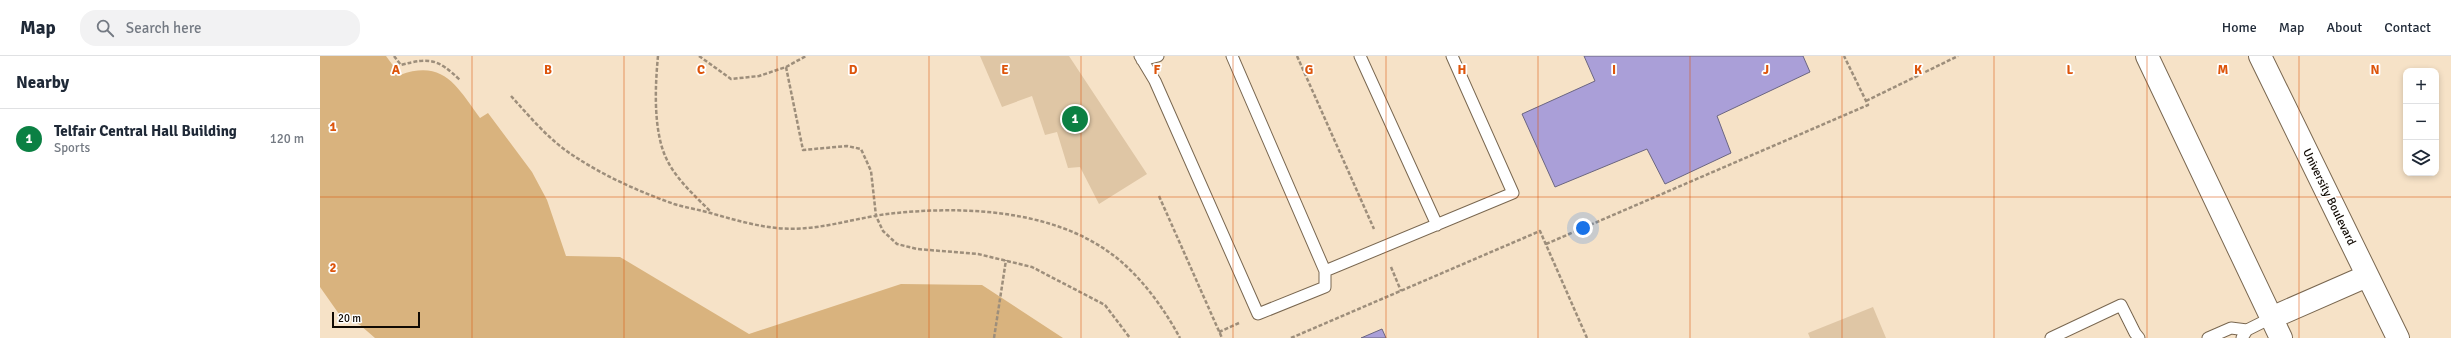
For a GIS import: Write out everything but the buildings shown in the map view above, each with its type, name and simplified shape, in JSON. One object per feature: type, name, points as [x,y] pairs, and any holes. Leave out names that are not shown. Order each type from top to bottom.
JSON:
[{"type":"main road","points":[[2147,56],[2281,338]]},
{"type":"main road","name":"University Boulevard","points":[[2260,56],[2398,338]]},
{"type":"main road","points":[[2271,318],[2367,276]]},
{"type":"lane","points":[[1158,56],[1141,58],[1155,81],[1258,314],[1325,287],[1325,271],[1232,56]]},
{"type":"lane","points":[[1360,56],[1437,224]]},
{"type":"lane","points":[[1325,271],[1513,193],[1452,56]]},
{"type":"lane","points":[[2051,338],[2121,305],[2139,338]]},
{"type":"lane","points":[[2208,338],[2231,328],[2244,334],[2271,318]]},
{"type":"path","points":[[394,56],[400,65],[418,60],[431,60],[445,66],[460,80]]},
{"type":"path","points":[[658,56],[656,81],[658,125],[667,159],[682,183],[712,213]]},
{"type":"path","points":[[699,56],[731,79],[759,76],[786,67],[806,56]]},
{"type":"path","points":[[1297,56],[1401,291]]},
{"type":"path","points":[[1546,244],[1868,104],[1844,56]]},
{"type":"path","points":[[1866,101],[1958,56]]},
{"type":"path","points":[[786,67],[803,150],[847,146],[861,150],[871,171],[876,216],[883,231],[897,244],[917,249],[978,254],[1032,267],[1105,305],[1130,338]]},
{"type":"path","points":[[510,96],[544,131],[573,156],[614,179],[674,204],[739,221],[777,228],[804,229],[920,210],[980,210],[1012,214],[1055,226],[1088,240],[1124,264],[1146,288],[1180,338]]},
{"type":"path","points":[[1159,196],[1222,338]]},
{"type":"path","points":[[1291,338],[1540,231],[1587,338]]},
{"type":"path","points":[[994,338],[1006,260]]},
{"type":"shaded area","points":[[320,56],[386,56],[400,75],[415,71],[439,73],[456,87],[480,118],[488,113],[532,172],[547,200],[566,256],[620,257],[749,334],[901,284],[982,285],[1063,338],[375,338],[360,325],[339,314],[320,287]]},
{"type":"shaded area","points":[[980,56],[1069,56],[1147,174],[1099,204],[1080,167],[1068,168],[1057,132],[1045,135],[1032,96],[1002,107]]},
{"type":"shaded area","points":[[1873,307],[1886,338],[1810,338],[1808,333]]},
{"type":"place","name":"Telfair Central Hall Building","points":[[1075,119]]}]
